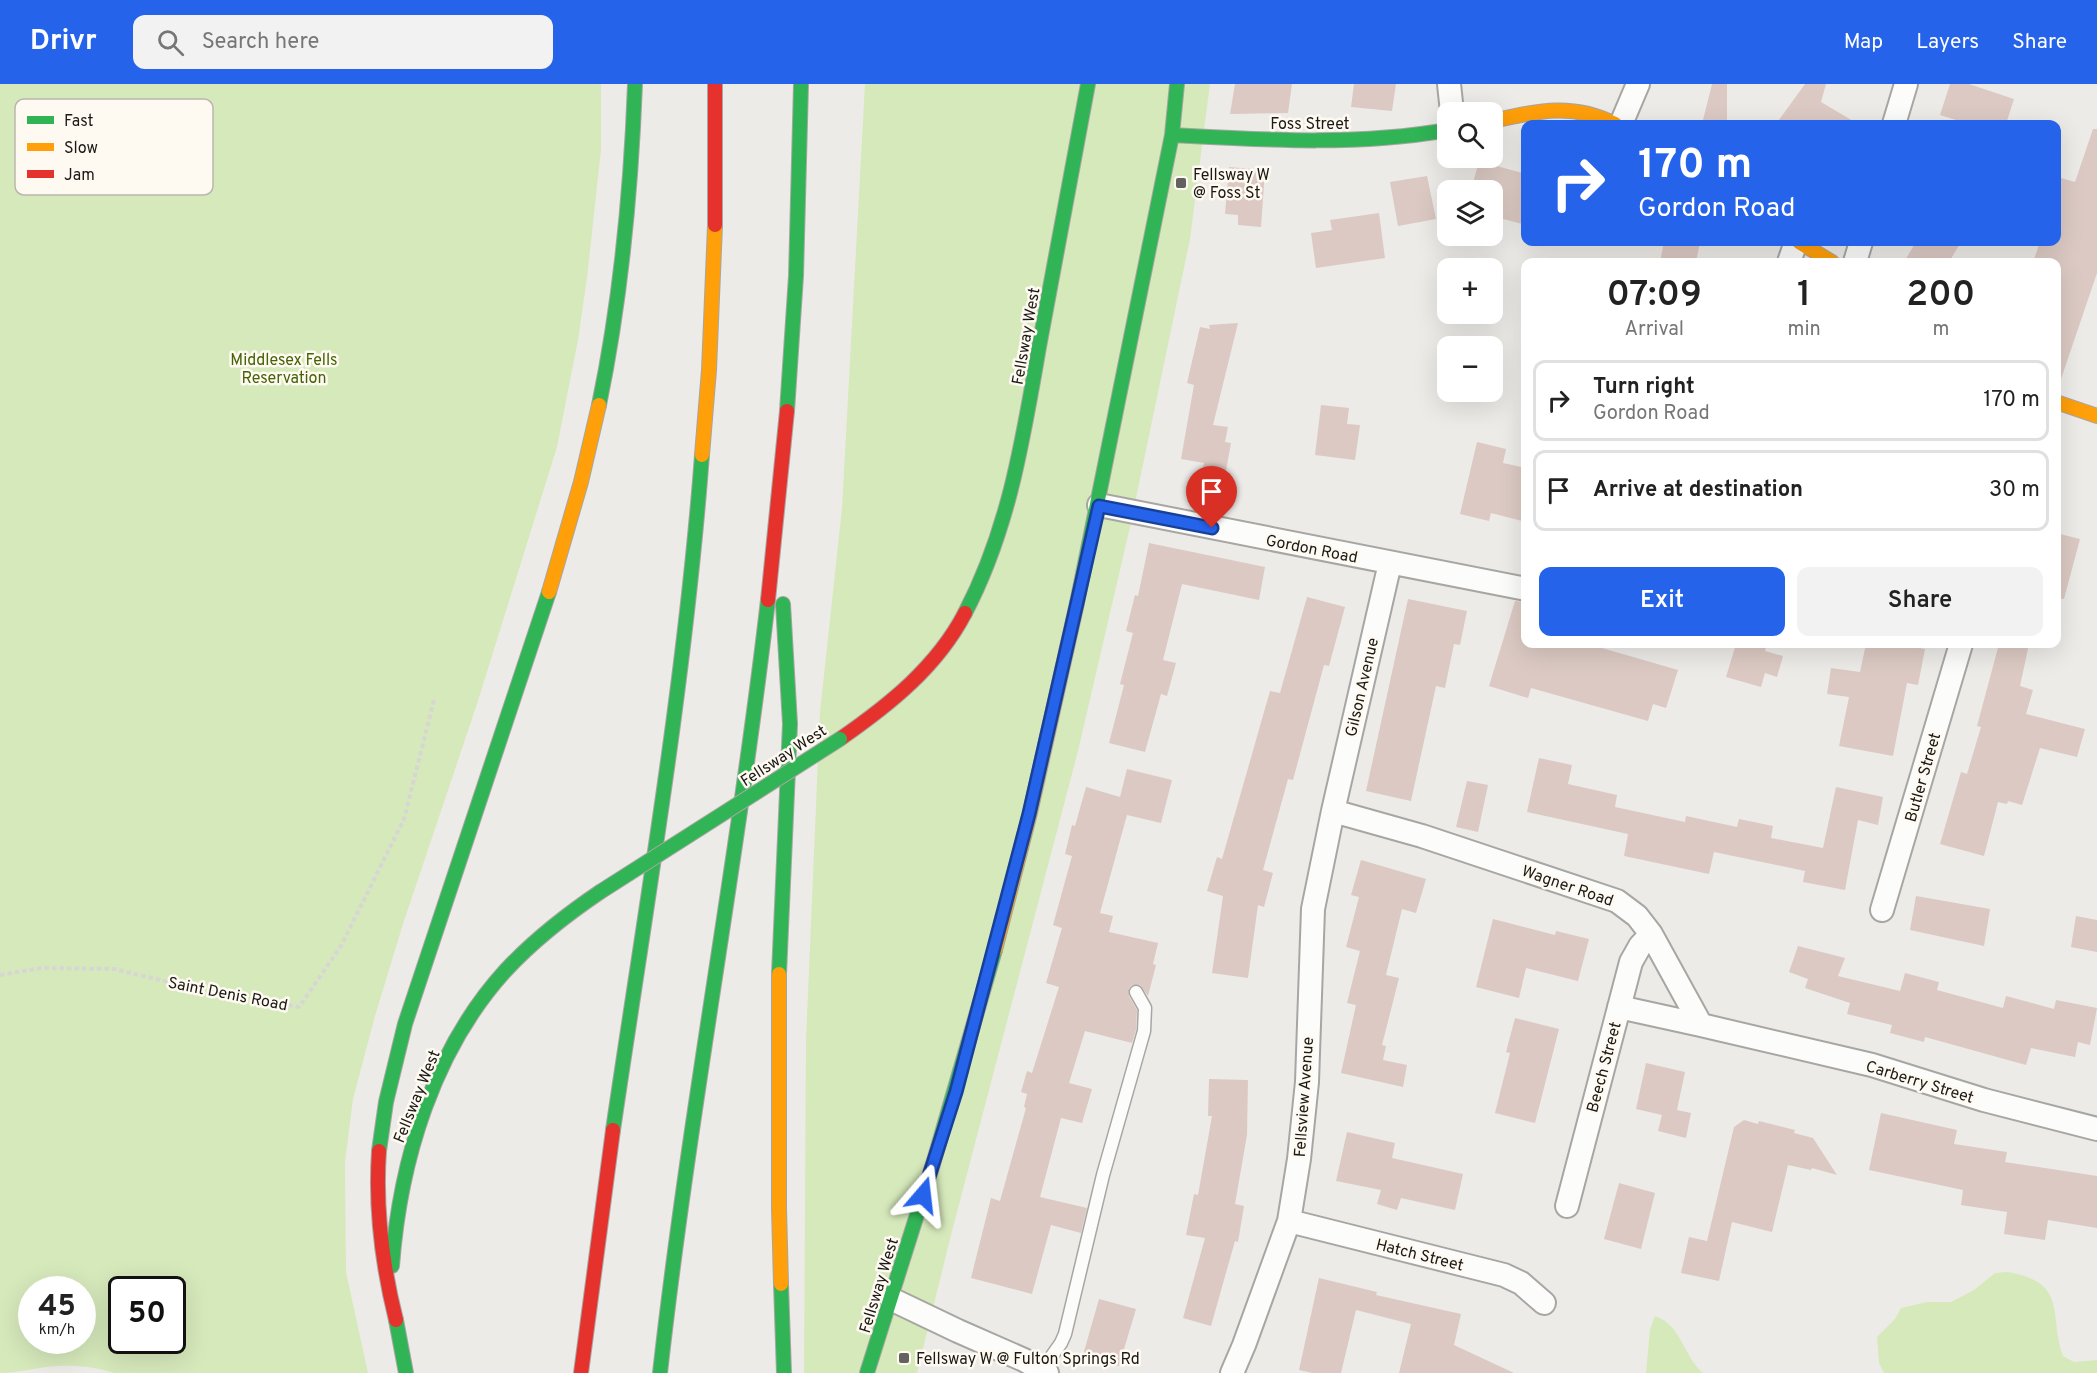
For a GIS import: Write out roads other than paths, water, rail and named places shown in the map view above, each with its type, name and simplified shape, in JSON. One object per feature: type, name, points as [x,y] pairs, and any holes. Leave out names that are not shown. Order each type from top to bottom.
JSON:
[{"type":"main road","points":[[396,1320],[384,1271],[376,1198],[379,1150],[387,1098],[416,991],[550,587],[593,437],[612,342],[626,245],[634,149],[635,84]]},
{"type":"main road","points":[[581,1373],[596,1250],[668,762],[694,553],[704,452],[713,317],[715,84]]},
{"type":"main road","points":[[660,1373],[688,1158],[750,746],[777,514],[798,258],[801,84]]},
{"type":"main road","name":"Fellsway West","points":[[406,1373],[396,1320],[392,1272],[399,1196],[421,1122],[440,1073],[464,1028],[493,985],[542,935],[600,892],[876,715],[895,699],[935,657],[973,602],[994,553],[1008,507],[1019,458],[1088,84]]},
{"type":"main road","name":"Fellsway West","points":[[867,1373],[956,1092],[1029,814],[1099,506],[1172,135],[1177,84]]},
{"type":"main road","points":[[1503,119],[1564,108],[1589,112],[1606,120]]},
{"type":"main road","name":"Foss Street","points":[[1172,135],[1285,140],[1369,140],[1411,137],[1437,132]]},
{"type":"main road","points":[[1804,246],[1825,258]]},
{"type":"main road","points":[[2061,404],[2097,416]]},
{"type":"main road","points":[[777,514],[790,724],[778,1002],[779,1208],[784,1373]]},
{"type":"street","points":[[1449,84],[1451,102]]},
{"type":"street","points":[[1623,120],[1638,84]]},
{"type":"street","points":[[1895,120],[1906,84]]},
{"type":"street","name":"Gordon Road","points":[[1099,506],[1521,588]]},
{"type":"street","name":"Gilson Avenue","points":[[1333,811],[1390,563]]},
{"type":"street","name":"Butler Street","points":[[1882,910],[1960,648]]},
{"type":"street","name":"Wagner Road","points":[[1333,811],[1422,836],[1617,901],[1637,916],[1651,934],[1701,1025]]},
{"type":"street","name":"Fellsview Avenue","points":[[1232,1373],[1289,1221],[1299,1159],[1307,1082],[1313,909],[1333,811]]},
{"type":"street","name":"Beech Street","points":[[1567,1206],[1631,962],[1640,946],[1651,934]]},
{"type":"street","points":[[1619,1007],[1701,1025]]},
{"type":"street","name":"Carberry Street","points":[[1701,1025],[1872,1065],[1984,1100],[2097,1128]]},
{"type":"street","name":"Hatch Street","points":[[1289,1221],[1504,1275],[1521,1282],[1544,1304]]},
{"type":"street","points":[[891,1299],[1024,1360],[1045,1372]]},
{"type":"lane","points":[[1045,1372],[1065,1334],[1103,1175],[1144,1031],[1144,1008],[1136,992]]},
{"type":"place","name":"Fellsway W @ Foss St","points":[[1181,183]]},
{"type":"place","name":"Fellsway W @ Fulton Springs Rd","points":[[904,1358]]},
{"type":"park label","name":"Middlesex Fells Reservation","points":[[284,368]]}]
